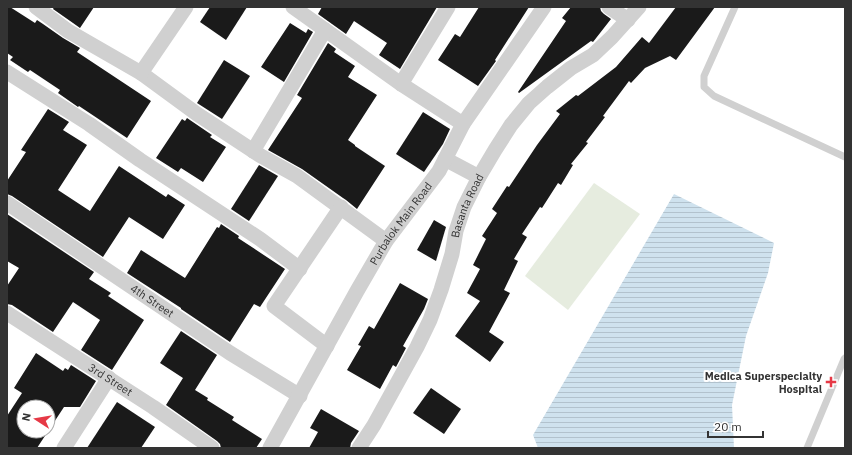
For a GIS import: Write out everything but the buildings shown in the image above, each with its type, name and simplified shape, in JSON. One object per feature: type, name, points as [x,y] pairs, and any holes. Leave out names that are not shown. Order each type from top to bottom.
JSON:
[{"type":"street","points":[[36,7],[68,31],[141,73],[197,114],[253,151],[296,176],[341,207],[386,241]]},
{"type":"street","points":[[141,73],[186,7]]},
{"type":"street","points":[[401,84],[448,7]]},
{"type":"street","name":"Purbalok Main Road","points":[[270,448],[386,241],[439,171],[462,124],[544,7]]},
{"type":"street","points":[[609,7],[628,20]]},
{"type":"street","name":"Basanta Road","points":[[359,448],[374,425],[417,347],[430,320],[452,254],[456,231],[464,207],[495,150],[511,125],[529,103],[571,68],[593,55],[612,37],[639,7]]},
{"type":"street","points":[[298,8],[325,30],[401,84],[462,124]]},
{"type":"street","points":[[253,151],[325,30]]},
{"type":"street","points":[[7,72],[89,124],[140,160],[260,239],[300,269]]},
{"type":"street","points":[[445,159],[479,177]]},
{"type":"street","name":"4th Street","points":[[7,203],[224,348],[300,396]]},
{"type":"street","points":[[327,346],[274,306],[341,207]]},
{"type":"street","name":"3rd Street","points":[[7,313],[109,378],[212,448]]},
{"type":"street","points":[[64,448],[109,378]]},
{"type":"lane","points":[[735,7],[704,76],[704,87],[714,96],[845,157]]},
{"type":"lane","points":[[807,448],[845,358]]},
{"type":"shaded area","points":[[594,183],[640,214],[568,310],[525,276]]},
{"type":"water","points":[[674,194],[774,243],[768,273],[746,336],[732,405],[734,448],[538,448],[533,435]]},
{"type":"place","name":"Medica Superspecialty Hospital","points":[[831,382]]}]
